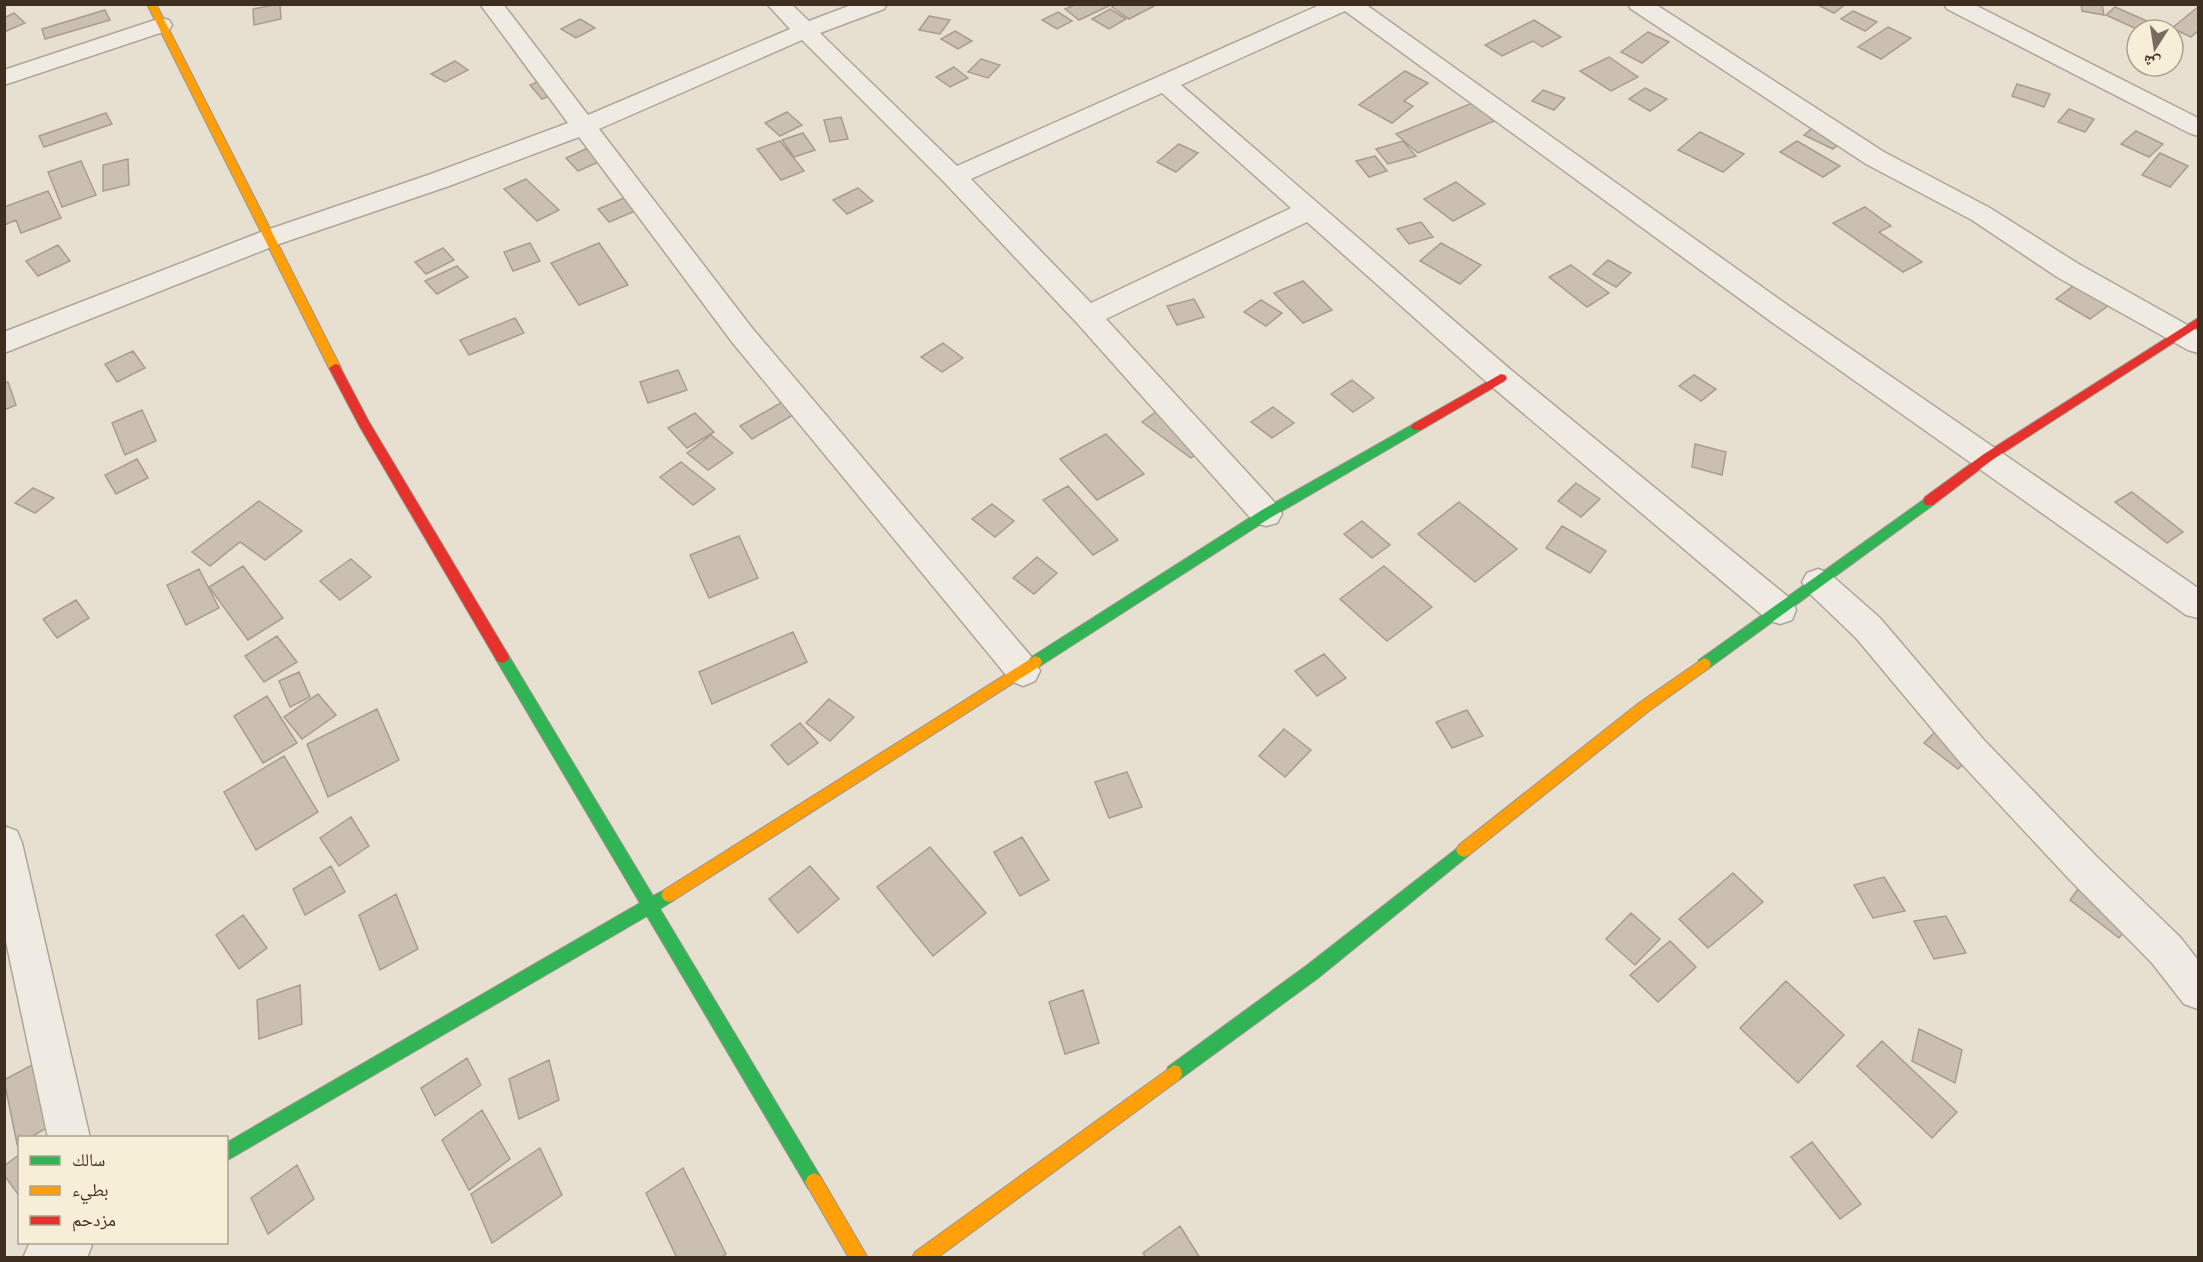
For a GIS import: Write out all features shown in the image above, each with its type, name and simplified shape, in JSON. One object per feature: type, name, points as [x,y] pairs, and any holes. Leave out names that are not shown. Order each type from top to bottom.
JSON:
[{"type":"street","points":[[491,4],[742,335],[1023,671]]},
{"type":"street","points":[[778,4],[954,177],[1087,316],[1266,514]]},
{"type":"street","points":[[4,343],[270,238],[440,180],[584,126],[804,31],[876,4]]},
{"type":"street","points":[[954,177],[1342,4]]},
{"type":"street","points":[[1350,4],[1774,310],[2199,604]]},
{"type":"street","points":[[1639,4],[1875,158],[1981,214],[2067,270],[2193,333]]},
{"type":"street","points":[[1955,4],[2199,128]]},
{"type":"street","points":[[4,78],[156,15],[364,424],[859,1257]]},
{"type":"street","points":[[1166,84],[1501,378],[1780,610]]},
{"type":"street","points":[[1087,316],[1309,210]]},
{"type":"street","points":[[921,1257],[1312,972],[1644,707],[1988,458],[2193,333]]},
{"type":"street","points":[[228,1152],[652,906],[1266,514],[1501,378]]},
{"type":"street","points":[[1818,582],[1868,628],[1971,750],[2166,951],[2199,990]]},
{"type":"street","points":[[4,843],[69,1136]]},
{"type":"street","points":[[45,1257],[68,1244]]},
{"type":"building","points":[[280,4],[281,19],[254,25],[253,9]]},
{"type":"building","points":[[1077,4],[1113,4],[1079,20],[1065,9]]},
{"type":"building","points":[[1117,4],[1158,4],[1129,19],[1112,7]]},
{"type":"building","points":[[1816,4],[1846,4],[1834,13]]},
{"type":"building","points":[[2081,4],[2102,4],[2104,15],[2082,11]]},
{"type":"building","points":[[2115,7],[2140,18],[2125,18],[2125,24],[2106,15]]},
{"type":"building","points":[[2198,7],[2198,31],[2191,37],[2185,34],[2184,18]]},
{"type":"building","points":[[1110,9],[1126,19],[1109,29],[1092,19]]},
{"type":"building","points":[[105,10],[110,20],[45,39],[42,29]]},
{"type":"building","points":[[1853,11],[1877,22],[1865,31],[1841,19]]},
{"type":"building","points":[[1058,12],[1072,21],[1057,29],[1042,20]]},
{"type":"building","points":[[14,13],[25,23],[4,32],[4,18]]},
{"type":"building","points":[[929,16],[950,20],[940,34],[919,30]]},
{"type":"building","points":[[580,19],[595,28],[576,38],[561,29]]},
{"type":"building","points":[[1534,20],[1561,37],[1542,47],[1533,41],[1502,56],[1485,45]]},
{"type":"building","points":[[1888,27],[1911,38],[1881,59],[1858,47]]},
{"type":"building","points":[[955,31],[972,41],[958,49],[941,39]]},
{"type":"building","points":[[1648,32],[1669,42],[1642,63],[1621,52]]},
{"type":"building","points":[[1609,57],[1638,77],[1611,91],[1580,71]]},
{"type":"building","points":[[981,59],[1000,65],[988,78],[968,72]]},
{"type":"building","points":[[455,61],[468,70],[445,82],[431,74]]},
{"type":"building","points":[[954,67],[968,78],[950,87],[936,77]]},
{"type":"building","points":[[1405,71],[1428,83],[1404,101],[1413,106],[1392,123],[1359,105]]},
{"type":"building","points":[[548,78],[560,92],[542,99],[530,85]]},
{"type":"building","points":[[2017,84],[2050,94],[2044,107],[2012,96]]},
{"type":"building","points":[[1645,88],[1667,99],[1650,111],[1629,99]]},
{"type":"building","points":[[1543,90],[1565,98],[1554,110],[1532,101]]},
{"type":"building","points":[[1477,101],[1499,119],[1418,153],[1396,134]]},
{"type":"building","points":[[2069,109],[2094,119],[2085,132],[2058,122]]},
{"type":"building","points":[[787,112],[802,125],[780,136],[765,123]]},
{"type":"building","points":[[106,113],[112,124],[44,147],[39,136]]},
{"type":"building","points":[[841,117],[848,139],[830,142],[824,120]]},
{"type":"building","points":[[1816,125],[1844,139],[1833,149],[1804,135]]},
{"type":"building","points":[[2136,131],[2163,144],[2149,157],[2121,144]]},
{"type":"building","points":[[1700,132],[1744,154],[1723,172],[1678,150]]},
{"type":"building","points":[[803,133],[815,150],[794,157],[782,140]]},
{"type":"building","points":[[780,141],[804,171],[781,180],[757,149]]},
{"type":"building","points":[[1403,141],[1416,156],[1388,164],[1376,149]]},
{"type":"building","points":[[1797,141],[1840,166],[1823,177],[1780,152]]},
{"type":"building","points":[[1179,144],[1198,153],[1176,172],[1157,162]]},
{"type":"building","points":[[588,148],[601,161],[578,171],[566,158]]},
{"type":"building","points":[[2160,153],[2188,166],[2170,187],[2142,175]]},
{"type":"building","points":[[1375,156],[1387,171],[1369,177],[1356,161]]},
{"type":"building","points":[[128,159],[129,185],[103,191],[103,165]]},
{"type":"building","points":[[81,161],[96,195],[62,207],[48,172]]},
{"type":"building","points":[[526,179],[559,210],[537,221],[504,189]]},
{"type":"building","points":[[1456,182],[1485,204],[1453,221],[1424,199]]},
{"type":"building","points":[[858,188],[873,201],[847,214],[833,200]]},
{"type":"building","points":[[48,191],[61,218],[21,233],[16,220],[4,225],[4,207]]},
{"type":"building","points":[[629,196],[640,209],[609,222],[598,209]]},
{"type":"building","points":[[1865,207],[1891,226],[1879,232],[1922,262],[1903,272],[1833,223]]},
{"type":"building","points":[[1421,222],[1433,237],[1409,244],[1397,229]]},
{"type":"building","points":[[530,243],[540,261],[513,271],[504,252]]},
{"type":"building","points":[[599,243],[628,285],[579,305],[551,263]]},
{"type":"building","points":[[1441,243],[1481,265],[1460,284],[1420,261]]},
{"type":"building","points":[[58,245],[70,261],[38,276],[26,261]]},
{"type":"building","points":[[443,248],[454,260],[426,274],[415,262]]},
{"type":"building","points":[[1608,260],[1631,273],[1616,287],[1593,274]]},
{"type":"building","points":[[1571,265],[1609,293],[1587,307],[1549,277]]},
{"type":"building","points":[[457,266],[468,277],[437,294],[425,281]]},
{"type":"building","points":[[1303,281],[1332,310],[1303,323],[1274,293]]},
{"type":"building","points":[[2076,284],[2109,305],[2090,319],[2056,299]]},
{"type":"building","points":[[1194,299],[1204,317],[1177,325],[1167,306]]},
{"type":"building","points":[[1261,300],[1282,313],[1266,326],[1244,312]]},
{"type":"building","points":[[515,318],[524,333],[469,355],[460,340]]},
{"type":"building","points":[[943,343],[963,358],[942,372],[921,357]]},
{"type":"building","points":[[133,351],[145,368],[117,382],[105,364]]},
{"type":"building","points":[[678,370],[687,390],[648,403],[640,382]]},
{"type":"building","points":[[1694,375],[1716,389],[1701,401],[1679,386]]},
{"type":"building","points":[[1352,380],[1374,398],[1353,412],[1331,394]]},
{"type":"building","points":[[8,382],[16,405],[4,410],[4,383]]},
{"type":"building","points":[[786,400],[798,412],[752,439],[740,426]]},
{"type":"building","points":[[1164,406],[1212,441],[1191,458],[1142,422]]},
{"type":"building","points":[[1273,407],[1294,423],[1272,438],[1251,422]]},
{"type":"building","points":[[142,410],[156,441],[125,455],[112,423]]},
{"type":"building","points":[[695,413],[714,432],[687,448],[668,428]]},
{"type":"building","points":[[1106,434],[1144,474],[1097,500],[1060,459]]},
{"type":"building","points":[[711,435],[733,453],[708,470],[687,453]]},
{"type":"building","points":[[1695,444],[1726,452],[1722,475],[1692,467]]},
{"type":"building","points":[[137,459],[148,478],[116,494],[105,475]]},
{"type":"building","points":[[681,462],[715,489],[693,505],[660,477]]},
{"type":"building","points":[[1576,483],[1600,499],[1581,517],[1558,501]]},
{"type":"building","points":[[1068,486],[1118,540],[1093,555],[1043,500]]},
{"type":"building","points":[[33,488],[54,498],[35,513],[15,503]]},
{"type":"building","points":[[2132,492],[2183,532],[2167,543],[2115,502]]},
{"type":"building","points":[[259,501],[302,531],[265,560],[240,542],[210,566],[192,552]]},
{"type":"building","points":[[1459,502],[1517,549],[1475,582],[1418,534]]},
{"type":"building","points":[[992,504],[1014,521],[995,537],[972,519]]},
{"type":"building","points":[[1362,521],[1390,545],[1372,558],[1344,534]]},
{"type":"building","points":[[1562,526],[1606,551],[1590,573],[1546,548]]},
{"type":"building","points":[[739,536],[758,578],[709,598],[690,555]]},
{"type":"building","points":[[1037,557],[1057,573],[1034,594],[1013,578]]},
{"type":"building","points":[[351,559],[371,577],[340,600],[320,581]]},
{"type":"building","points":[[243,566],[283,618],[248,640],[209,587]]},
{"type":"building","points":[[1384,566],[1432,607],[1387,641],[1340,599]]},
{"type":"building","points":[[199,569],[219,608],[186,625],[167,585]]},
{"type":"building","points":[[76,600],[89,618],[57,638],[43,619]]},
{"type":"building","points":[[793,632],[807,662],[712,704],[699,672]]},
{"type":"building","points":[[277,636],[297,662],[264,682],[245,656]]},
{"type":"building","points":[[1324,654],[1346,678],[1317,696],[1295,671]]},
{"type":"building","points":[[299,672],[310,697],[290,707],[279,681]]},
{"type":"building","points":[[318,694],[336,715],[302,739],[284,717]]},
{"type":"building","points":[[267,696],[297,743],[263,763],[234,716]]},
{"type":"building","points":[[829,699],[854,717],[830,741],[806,723]]},
{"type":"building","points":[[377,709],[399,760],[328,797],[307,744]]},
{"type":"building","points":[[1467,710],[1483,736],[1452,748],[1436,722]]},
{"type":"building","points":[[800,723],[818,743],[788,765],[771,745]]},
{"type":"building","points":[[1942,725],[1976,751],[1958,769],[1924,743]]},
{"type":"building","points":[[1284,729],[1311,750],[1285,777],[1259,756]]},
{"type":"building","points":[[284,756],[318,812],[256,850],[224,792]]},
{"type":"building","points":[[1127,772],[1142,807],[1109,818],[1095,782]]},
{"type":"building","points":[[351,817],[369,846],[339,866],[320,838]]},
{"type":"building","points":[[1022,837],[1049,880],[1020,896],[994,852]]},
{"type":"building","points":[[930,847],[986,913],[933,956],[877,887]]},
{"type":"building","points":[[331,866],[345,892],[305,915],[293,889]]},
{"type":"building","points":[[810,866],[839,899],[798,933],[769,899]]},
{"type":"building","points":[[1733,873],[1763,902],[1708,948],[1679,919]]},
{"type":"building","points":[[1884,877],[1905,911],[1873,918],[1854,885]]},
{"type":"building","points":[[2086,878],[2137,916],[2119,938],[2070,900]]},
{"type":"building","points":[[396,894],[418,949],[380,970],[359,915]]},
{"type":"building","points":[[1631,913],[1660,939],[1635,965],[1606,939]]},
{"type":"building","points":[[243,915],[267,948],[239,969],[216,935]]},
{"type":"building","points":[[1946,916],[1966,953],[1934,959],[1914,921]]},
{"type":"building","points":[[1670,941],[1696,967],[1658,1002],[1630,975]]},
{"type":"building","points":[[1786,981],[1844,1035],[1798,1083],[1740,1028]]},
{"type":"building","points":[[300,985],[302,1024],[259,1039],[257,1000]]},
{"type":"building","points":[[1083,990],[1099,1043],[1065,1054],[1049,1002]]},
{"type":"building","points":[[1919,1029],[1962,1050],[1955,1083],[1912,1061]]},
{"type":"building","points":[[1882,1041],[1957,1112],[1932,1138],[1857,1066]]},
{"type":"building","points":[[45,1058],[61,1120],[33,1136],[18,1136],[17,1144],[4,1080]]},
{"type":"building","points":[[467,1058],[481,1085],[435,1116],[421,1088]]},
{"type":"building","points":[[549,1060],[559,1100],[519,1119],[509,1079]]},
{"type":"building","points":[[482,1110],[510,1159],[469,1190],[442,1140]]},
{"type":"building","points":[[1812,1142],[1861,1204],[1840,1219],[1791,1157]]},
{"type":"building","points":[[540,1148],[562,1195],[492,1243],[471,1194]]},
{"type":"building","points":[[18,1156],[18,1194],[4,1175],[4,1166]]},
{"type":"building","points":[[297,1165],[314,1199],[268,1234],[251,1198]]},
{"type":"building","points":[[683,1168],[726,1254],[721,1258],[677,1258],[646,1193]]},
{"type":"building","points":[[1180,1226],[1200,1258],[1146,1258],[1143,1253]]},
{"type":"traffic: fast","points":[[1035,662],[1266,514],[1417,427]]},
{"type":"traffic: fast","points":[[1704,664],[1929,501]]},
{"type":"traffic: fast","points":[[502,657],[814,1182]]},
{"type":"traffic: fast","points":[[1174,1073],[1312,972],[1464,850]]},
{"type":"traffic: fast","points":[[228,1152],[669,895]]},
{"type":"traffic: slow","points":[[151,4],[335,368]]},
{"type":"traffic: slow","points":[[669,895],[1035,662]]},
{"type":"traffic: slow","points":[[1464,850],[1644,707],[1704,664]]},
{"type":"traffic: slow","points":[[921,1258],[1174,1073]]},
{"type":"traffic: slow","points":[[814,1182],[859,1258]]},
{"type":"traffic: jam","points":[[1929,501],[1988,457],[2198,322]]},
{"type":"traffic: jam","points":[[335,368],[364,424],[502,657]]},
{"type":"traffic: jam","points":[[1417,427],[1501,378]]}]
